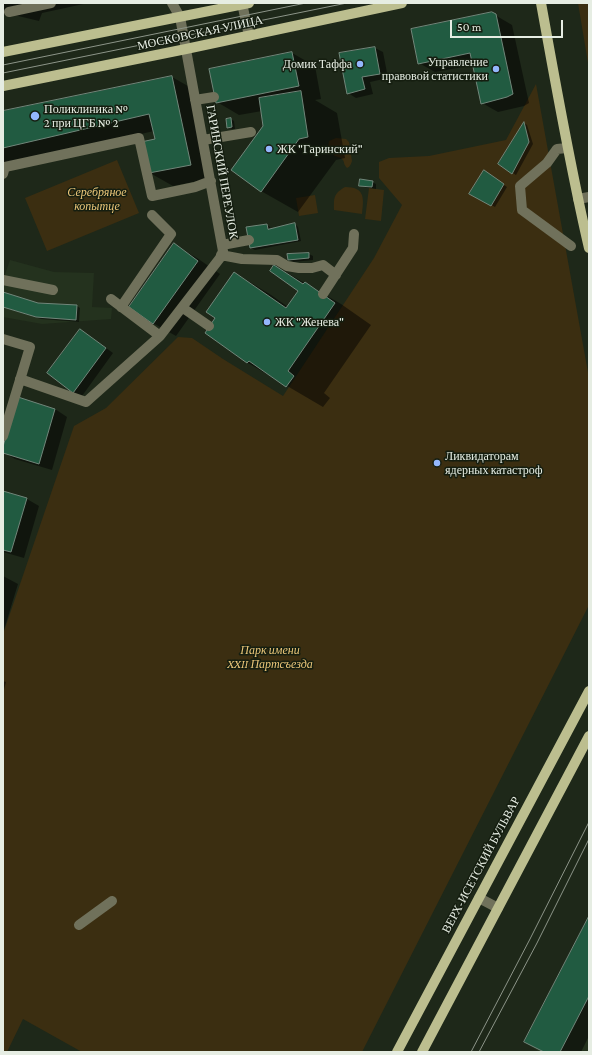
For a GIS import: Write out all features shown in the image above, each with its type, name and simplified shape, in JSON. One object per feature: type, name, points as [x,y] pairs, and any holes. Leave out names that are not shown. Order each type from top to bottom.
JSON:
[{"type":"main road","name":"МОСКОВСКАЯ УЛИЦА","points":[[3,52],[244,3]]},
{"type":"main road","name":"МОСКОВСКАЯ УЛИЦА","points":[[3,86],[402,3]]},
{"type":"main road","points":[[541,3],[567,148],[589,248]]},
{"type":"main road","name":"ВЕРХ-ИСЕТСКИЙ БУЛЬВАР","points":[[397,1052],[589,691]]},
{"type":"main road","points":[[422,1052],[589,736]]},
{"type":"street","points":[[9,12],[51,3]]},
{"type":"street","name":"ГАРИНСКИЙ ПЕРЕУЛОК","points":[[20,379],[86,402],[160,336],[183,308],[222,250],[180,17],[172,3]]},
{"type":"street","points":[[244,3],[249,36]]},
{"type":"street","points":[[195,100],[214,97]]},
{"type":"street","points":[[203,140],[251,132]]},
{"type":"street","points":[[3,174],[5,167],[139,138],[152,196],[195,187],[210,181]]},
{"type":"street","points":[[567,148],[556,149],[547,163],[520,186],[522,210],[571,246]]},
{"type":"street","points":[[578,199],[589,197]]},
{"type":"street","points":[[121,307],[171,234],[152,215]]},
{"type":"street","points":[[323,294],[353,248],[354,234]]},
{"type":"street","points":[[222,250],[249,240]]},
{"type":"street","points":[[222,250],[242,258],[277,260],[287,266],[299,268],[312,268],[323,265],[336,275]]},
{"type":"street","points":[[3,280],[53,290]]},
{"type":"street","points":[[111,299],[160,336]]},
{"type":"street","points":[[183,308],[210,326]]},
{"type":"street","points":[[3,339],[30,347],[3,436]]},
{"type":"street","points":[[479,898],[498,908]]},
{"type":"street","points":[[79,925],[112,901]]},
{"type":"shaded area","points":[[10,260],[54,272],[94,273],[92,307],[112,308],[111,319],[42,324],[3,317],[3,280]]},
{"type":"shaded area","points":[[589,916],[589,1052],[540,1052],[524,1042]]},
{"type":"green space","points":[[578,3],[589,3],[589,69]]},
{"type":"green space","name":"Парк имени XXII Партсъезда","points":[[536,84],[589,378],[589,605],[362,1052],[82,1052],[23,1019],[7,1052],[3,1052],[3,634],[74,426],[106,408],[178,337],[192,338],[283,396],[374,258],[402,205],[379,178],[379,162],[389,158],[429,156],[506,140]]},
{"type":"green space","points":[[336,138],[346,139],[349,142],[352,161],[350,166],[347,168],[342,159],[334,155],[328,147],[329,141]]},
{"type":"green space","name":"Серебряное копытце","points":[[117,160],[139,213],[47,251],[25,198]]},
{"type":"green space","points":[[345,187],[356,189],[362,194],[362,214],[334,210],[336,194]]},
{"type":"green space","points":[[369,188],[384,190],[381,221],[365,219]]},
{"type":"green space","points":[[315,195],[318,213],[299,216],[296,198]]},
{"type":"building","points":[[492,12],[496,14],[513,94],[481,104],[470,53],[418,64],[411,29]]},
{"type":"building","name":"Домик Таффа","points":[[375,47],[380,74],[362,77],[365,89],[347,94],[339,53]]},
{"type":"building","points":[[292,52],[299,86],[216,103],[209,69]]},
{"type":"building","points":[[172,76],[191,165],[149,173],[141,142],[155,139],[149,114],[3,148],[3,111]]},
{"type":"building","name":"ЖК \"Гаринский\"","points":[[301,91],[308,137],[299,139],[261,192],[231,170],[263,126],[259,98]]},
{"type":"building","points":[[231,118],[232,127],[227,128],[226,119]]},
{"type":"building","points":[[524,122],[529,142],[512,174],[498,164]]},
{"type":"building","points":[[484,170],[504,184],[491,206],[469,194]]},
{"type":"building","points":[[360,179],[373,181],[372,187],[359,186]]},
{"type":"building","points":[[295,223],[298,240],[250,248],[246,227],[267,224],[268,229]]},
{"type":"building","points":[[174,243],[198,261],[153,324],[129,307]]},
{"type":"building","points":[[309,253],[309,258],[288,260],[287,254]]},
{"type":"building","name":"ЖК \"Женева\"","points":[[274,265],[303,284],[305,282],[335,303],[288,371],[294,376],[286,387],[249,361],[247,363],[205,333],[215,318],[206,312],[234,272],[286,308],[298,291],[270,271]]},
{"type":"building","points":[[3,292],[38,303],[77,305],[76,320],[36,317],[3,307]]},
{"type":"building","points":[[80,329],[106,348],[73,393],[47,373]]},
{"type":"building","points":[[18,397],[55,409],[39,464],[3,453],[3,447]]},
{"type":"building","points":[[3,491],[27,498],[11,552],[3,550]]},
{"type":"building","points":[[589,916],[589,996],[560,1052],[544,1052],[524,1042]]},
{"type":"tram line","points":[[3,65],[306,3]]},
{"type":"tram line","points":[[3,73],[347,3]]},
{"type":"tram line","points":[[471,1052],[589,822]]},
{"type":"tram line","points":[[479,1052],[537,943],[589,839]]},
{"type":"place","name":"Домик Таффа","points":[[360,64]]},
{"type":"place","name":"Управление правовой статистики","points":[[496,69]]},
{"type":"place","name":"Поликлиника № 2 при ЦГБ № 2","points":[[35,116]]},
{"type":"place","name":"ЖК \"Гаринский\"","points":[[269,149]]},
{"type":"place","name":"ЖК \"Женева\"","points":[[267,322]]},
{"type":"place","name":"Ликвидаторам ядерных катастроф","points":[[437,463]]}]
